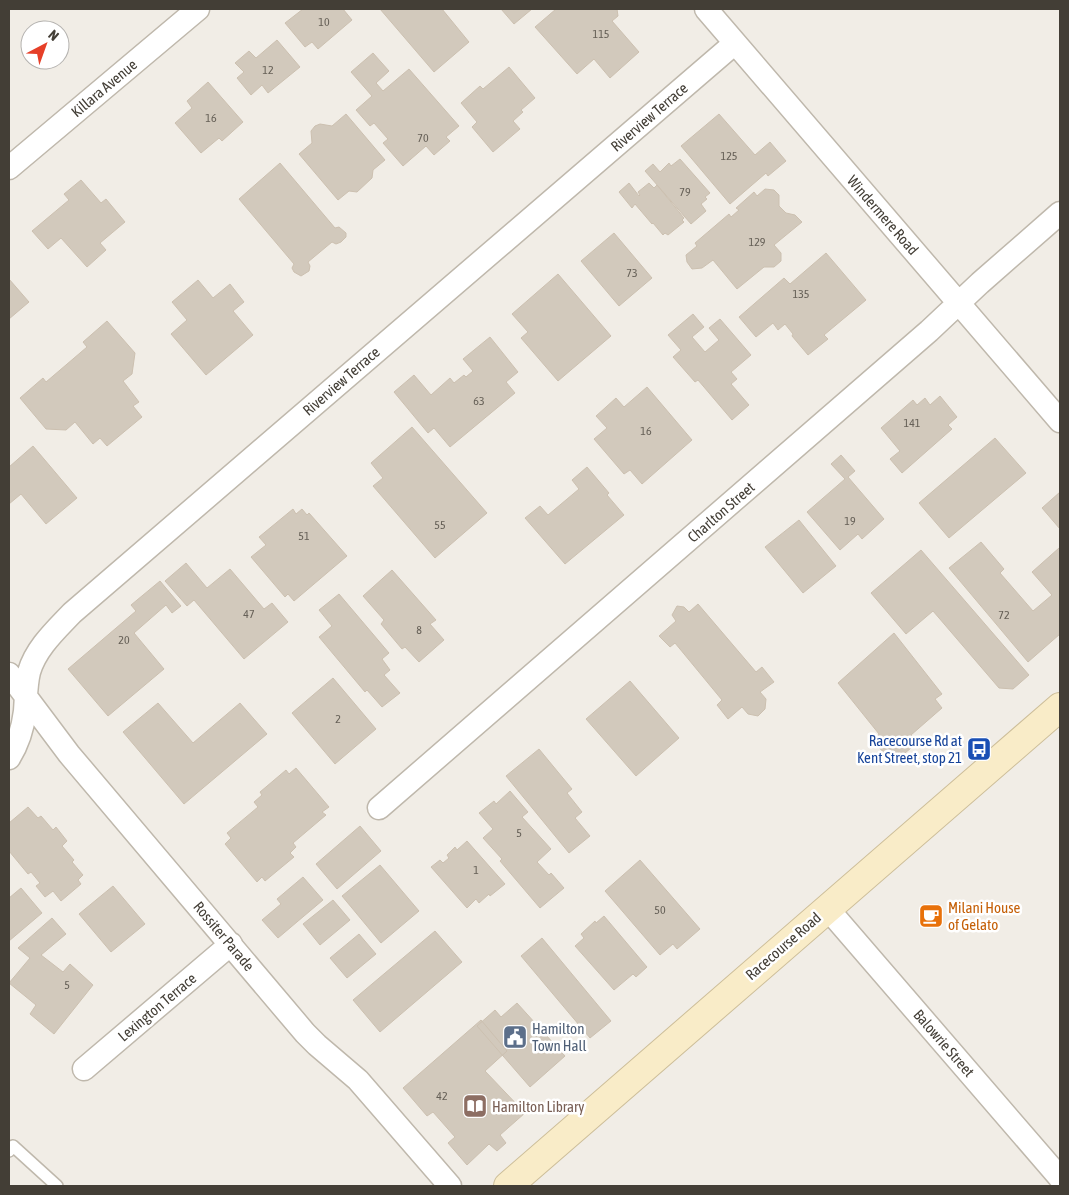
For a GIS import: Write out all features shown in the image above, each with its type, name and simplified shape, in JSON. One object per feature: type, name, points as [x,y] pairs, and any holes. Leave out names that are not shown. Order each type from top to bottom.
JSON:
[{"type":"street","name":"Killara Avenue","points":[[9,168],[198,9]]},
{"type":"street","name":"Windermere Road","points":[[706,9],[1060,421]]},
{"type":"street","name":"Riverview Terrace","points":[[9,758],[20,733],[25,711],[30,669],[39,650],[60,626],[89,598],[735,43]]},
{"type":"street","name":"Charlton Street","points":[[379,808],[906,350],[1060,213]]},
{"type":"street","name":"Rossiter Parade","points":[[9,674],[73,760],[305,1033],[358,1080],[450,1186]]},
{"type":"street","name":"Racecourse Road","points":[[508,1186],[1060,707]]},
{"type":"street","name":"Balowrie Street","points":[[827,908],[1060,1178]]},
{"type":"street","name":"Lexington Terrace","points":[[84,1069],[231,944]]},
{"type":"lane","points":[[11,1148],[57,1186]]},
{"type":"building","points":[[303,9],[343,9],[352,20],[318,49],[312,42],[305,47],[285,23]]},
{"type":"building","points":[[380,9],[442,9],[469,42],[434,72]]},
{"type":"building","points":[[501,9],[532,9],[514,24]]},
{"type":"building","points":[[556,9],[617,9],[618,16],[612,21],[639,52],[610,78],[594,59],[577,74],[535,27]]},
{"type":"building","points":[[277,40],[300,67],[268,93],[262,85],[251,95],[237,78],[244,72],[235,63],[249,51],[256,58]]},
{"type":"building","points":[[373,53],[389,71],[376,83],[383,91],[409,69],[459,126],[446,137],[450,141],[434,155],[426,146],[403,166],[383,143],[388,139],[374,123],[370,126],[356,110],[372,96],[351,72]]},
{"type":"building","points":[[509,67],[535,98],[521,110],[523,112],[513,121],[520,129],[493,152],[472,127],[477,122],[461,103],[480,86],[483,89]]},
{"type":"building","points":[[208,82],[243,122],[222,141],[219,138],[201,153],[175,123],[192,108],[187,101]]},
{"type":"building","points":[[346,114],[385,160],[373,170],[372,178],[357,192],[349,191],[338,200],[299,154],[312,143],[311,131],[315,126],[320,124],[332,126]]},
{"type":"building","points":[[719,114],[755,155],[770,142],[786,161],[768,176],[766,173],[730,204],[681,146]]},
{"type":"building","points":[[680,159],[710,193],[701,204],[706,211],[691,224],[645,171],[653,164],[660,172],[669,163],[671,166]]},
{"type":"building","points":[[280,163],[335,228],[339,227],[346,233],[346,237],[341,242],[336,244],[332,242],[308,262],[310,266],[309,271],[301,276],[294,272],[292,268],[294,264],[239,199]]},
{"type":"building","points":[[81,180],[101,203],[106,199],[125,222],[100,243],[106,250],[87,267],[61,238],[48,249],[32,231],[69,200],[64,194]]},
{"type":"building","points":[[629,183],[639,196],[638,192],[649,183],[654,188],[657,185],[684,218],[682,220],[684,222],[668,235],[665,233],[663,235],[635,204],[632,208],[619,192]]},
{"type":"building","points":[[765,189],[774,190],[779,195],[779,206],[786,213],[795,215],[802,222],[774,245],[781,253],[781,261],[774,267],[764,267],[737,289],[713,260],[702,268],[692,269],[687,262],[686,255],[697,246],[695,243],[729,214],[731,217],[739,210],[736,208],[754,192],[757,196]]},
{"type":"building","points":[[614,233],[652,278],[619,306],[581,261]]},
{"type":"building","points":[[826,253],[866,300],[824,335],[828,339],[808,355],[792,336],[793,334],[785,324],[778,330],[773,323],[756,337],[739,317],[784,278],[790,284]]},
{"type":"building","points":[[558,274],[611,336],[558,381],[521,338],[528,332],[512,314]]},
{"type":"building","points":[[9,279],[29,302],[9,319]]},
{"type":"building","points":[[198,280],[213,298],[230,284],[244,302],[233,311],[253,335],[206,375],[171,334],[187,320],[172,302]]},
{"type":"building","points":[[693,314],[704,327],[692,337],[705,352],[719,340],[709,328],[720,319],[751,355],[731,372],[737,379],[731,384],[749,405],[732,420],[698,380],[695,382],[673,357],[681,350],[668,335]]},
{"type":"building","points":[[107,321],[135,353],[132,374],[123,381],[139,402],[133,406],[142,417],[107,446],[100,438],[93,444],[75,422],[66,430],[46,429],[20,398],[43,378],[46,382],[87,347],[83,342]]},
{"type":"building","points":[[490,337],[518,372],[506,382],[515,393],[450,447],[434,428],[428,433],[394,392],[414,375],[431,395],[450,378],[454,383],[464,375],[466,377],[473,371],[463,359]]},
{"type":"building","points":[[647,387],[692,440],[642,484],[630,470],[624,474],[594,439],[607,428],[596,416],[616,398],[624,407]]},
{"type":"building","points":[[940,396],[957,417],[948,425],[952,429],[902,473],[890,459],[900,451],[881,428],[913,400],[917,405],[925,398],[930,405]]},
{"type":"building","points":[[412,427],[487,513],[435,558],[373,486],[383,478],[371,463]]},
{"type":"building","points":[[995,438],[1026,473],[949,538],[919,503]]},
{"type":"building","points":[[33,446],[77,498],[46,524],[21,494],[9,504],[9,467]]},
{"type":"building","points":[[841,455],[855,471],[848,477],[884,519],[862,539],[858,534],[840,550],[807,512],[845,479],[831,464]]},
{"type":"building","points":[[587,467],[609,493],[607,495],[624,515],[565,564],[525,518],[540,506],[548,515],[579,489],[572,480]]},
{"type":"building","points":[[1060,492],[1060,529],[1042,508]]},
{"type":"building","points":[[293,509],[296,514],[302,509],[307,515],[309,513],[347,556],[294,601],[288,594],[285,597],[251,557],[266,545],[259,537]]},
{"type":"building","points":[[799,520],[836,566],[803,593],[765,547]]},
{"type":"building","points":[[981,542],[1004,569],[1000,573],[1033,611],[1052,595],[1032,572],[1059,548],[1060,550],[1060,634],[1028,662],[949,568]]},
{"type":"building","points":[[921,550],[1029,675],[1013,689],[999,688],[933,611],[906,634],[871,593]]},
{"type":"building","points":[[186,563],[207,588],[230,569],[264,609],[272,603],[288,622],[244,659],[194,600],[187,606],[165,581]]},
{"type":"building","points":[[392,570],[436,620],[430,624],[444,640],[419,662],[405,647],[402,649],[381,624],[384,620],[363,596]]},
{"type":"building","points":[[160,581],[181,606],[172,613],[166,605],[134,633],[164,669],[108,716],[68,669],[136,611],[131,605]]},
{"type":"building","points":[[339,594],[389,653],[382,659],[390,670],[384,675],[400,693],[382,707],[367,690],[365,692],[319,637],[332,626],[319,610]]},
{"type":"building","points":[[698,604],[756,672],[762,667],[774,682],[760,692],[766,699],[765,709],[758,716],[748,714],[742,707],[728,719],[717,705],[722,700],[675,643],[670,647],[659,636],[676,621],[672,615],[677,606],[684,607],[689,612]]},
{"type":"building","points":[[894,633],[942,694],[935,699],[942,708],[911,735],[917,743],[893,763],[875,743],[879,734],[838,683]]},
{"type":"building","points":[[333,678],[376,729],[335,764],[292,713]]},
{"type":"building","points":[[630,681],[679,738],[636,776],[586,719]]},
{"type":"building","points":[[158,703],[193,743],[240,703],[267,734],[184,804],[123,732]]},
{"type":"building","points":[[539,749],[572,789],[567,793],[582,812],[575,818],[590,836],[569,853],[506,776]]},
{"type":"building","points":[[296,768],[329,807],[322,812],[326,815],[293,843],[296,847],[290,853],[294,857],[265,881],[262,877],[257,882],[225,844],[231,838],[227,833],[258,807],[254,802],[262,795],[260,792],[286,770],[289,774]]},
{"type":"building","points":[[510,791],[528,812],[522,817],[551,849],[537,862],[549,875],[551,873],[564,888],[540,908],[483,838],[493,829],[479,813],[494,801],[496,804]]},
{"type":"building","points":[[28,807],[38,818],[41,816],[53,830],[56,827],[67,841],[62,846],[74,860],[72,862],[83,875],[78,880],[81,884],[61,901],[53,891],[45,897],[36,886],[40,883],[31,872],[28,874],[9,851],[9,823]]},
{"type":"building","points":[[360,826],[381,851],[337,889],[316,864]]},
{"type":"building","points":[[467,841],[505,884],[479,903],[476,899],[467,908],[431,867],[440,860],[443,863],[449,858],[447,855],[455,847],[457,850]]},
{"type":"building","points":[[640,860],[700,929],[677,949],[673,944],[660,955],[605,891]]},
{"type":"building","points":[[380,865],[419,911],[381,943],[342,896]]},
{"type":"building","points":[[303,877],[323,900],[278,938],[262,920],[281,904],[277,899]]},
{"type":"building","points":[[113,886],[145,924],[111,952],[79,914]]},
{"type":"building","points":[[21,888],[42,913],[9,941],[9,898]]},
{"type":"building","points":[[333,900],[350,920],[320,945],[303,924]]},
{"type":"building","points":[[604,916],[647,967],[636,977],[633,974],[614,990],[575,946],[584,938],[581,934],[595,921],[596,923]]},
{"type":"building","points":[[52,918],[66,934],[41,955],[63,972],[70,964],[93,985],[54,1034],[30,1014],[36,1005],[9,983],[30,958],[18,948]]},
{"type":"building","points":[[435,931],[462,962],[380,1032],[353,1000]]},
{"type":"building","points":[[359,934],[376,954],[347,978],[330,958]]},
{"type":"building","points":[[542,938],[611,1021],[590,1038],[521,956]]},
{"type":"building","points":[[517,1003],[565,1056],[530,1087],[477,1026],[495,1010],[501,1017]]},
{"type":"building","points":[[481,1020],[507,1051],[485,1071],[525,1113],[500,1135],[506,1143],[497,1151],[489,1144],[467,1165],[448,1143],[455,1137],[433,1112],[427,1116],[403,1088]]},
{"type":"place","name":"Racecourse Rd at Kent Street, stop 21","points":[[979,749]]},
{"type":"place","name":"Milani House of Gelato","points":[[931,916]]},
{"type":"place","name":"Hamilton Town Hall","points":[[515,1037]]},
{"type":"place","name":"Hamilton Library","points":[[475,1106]]}]
